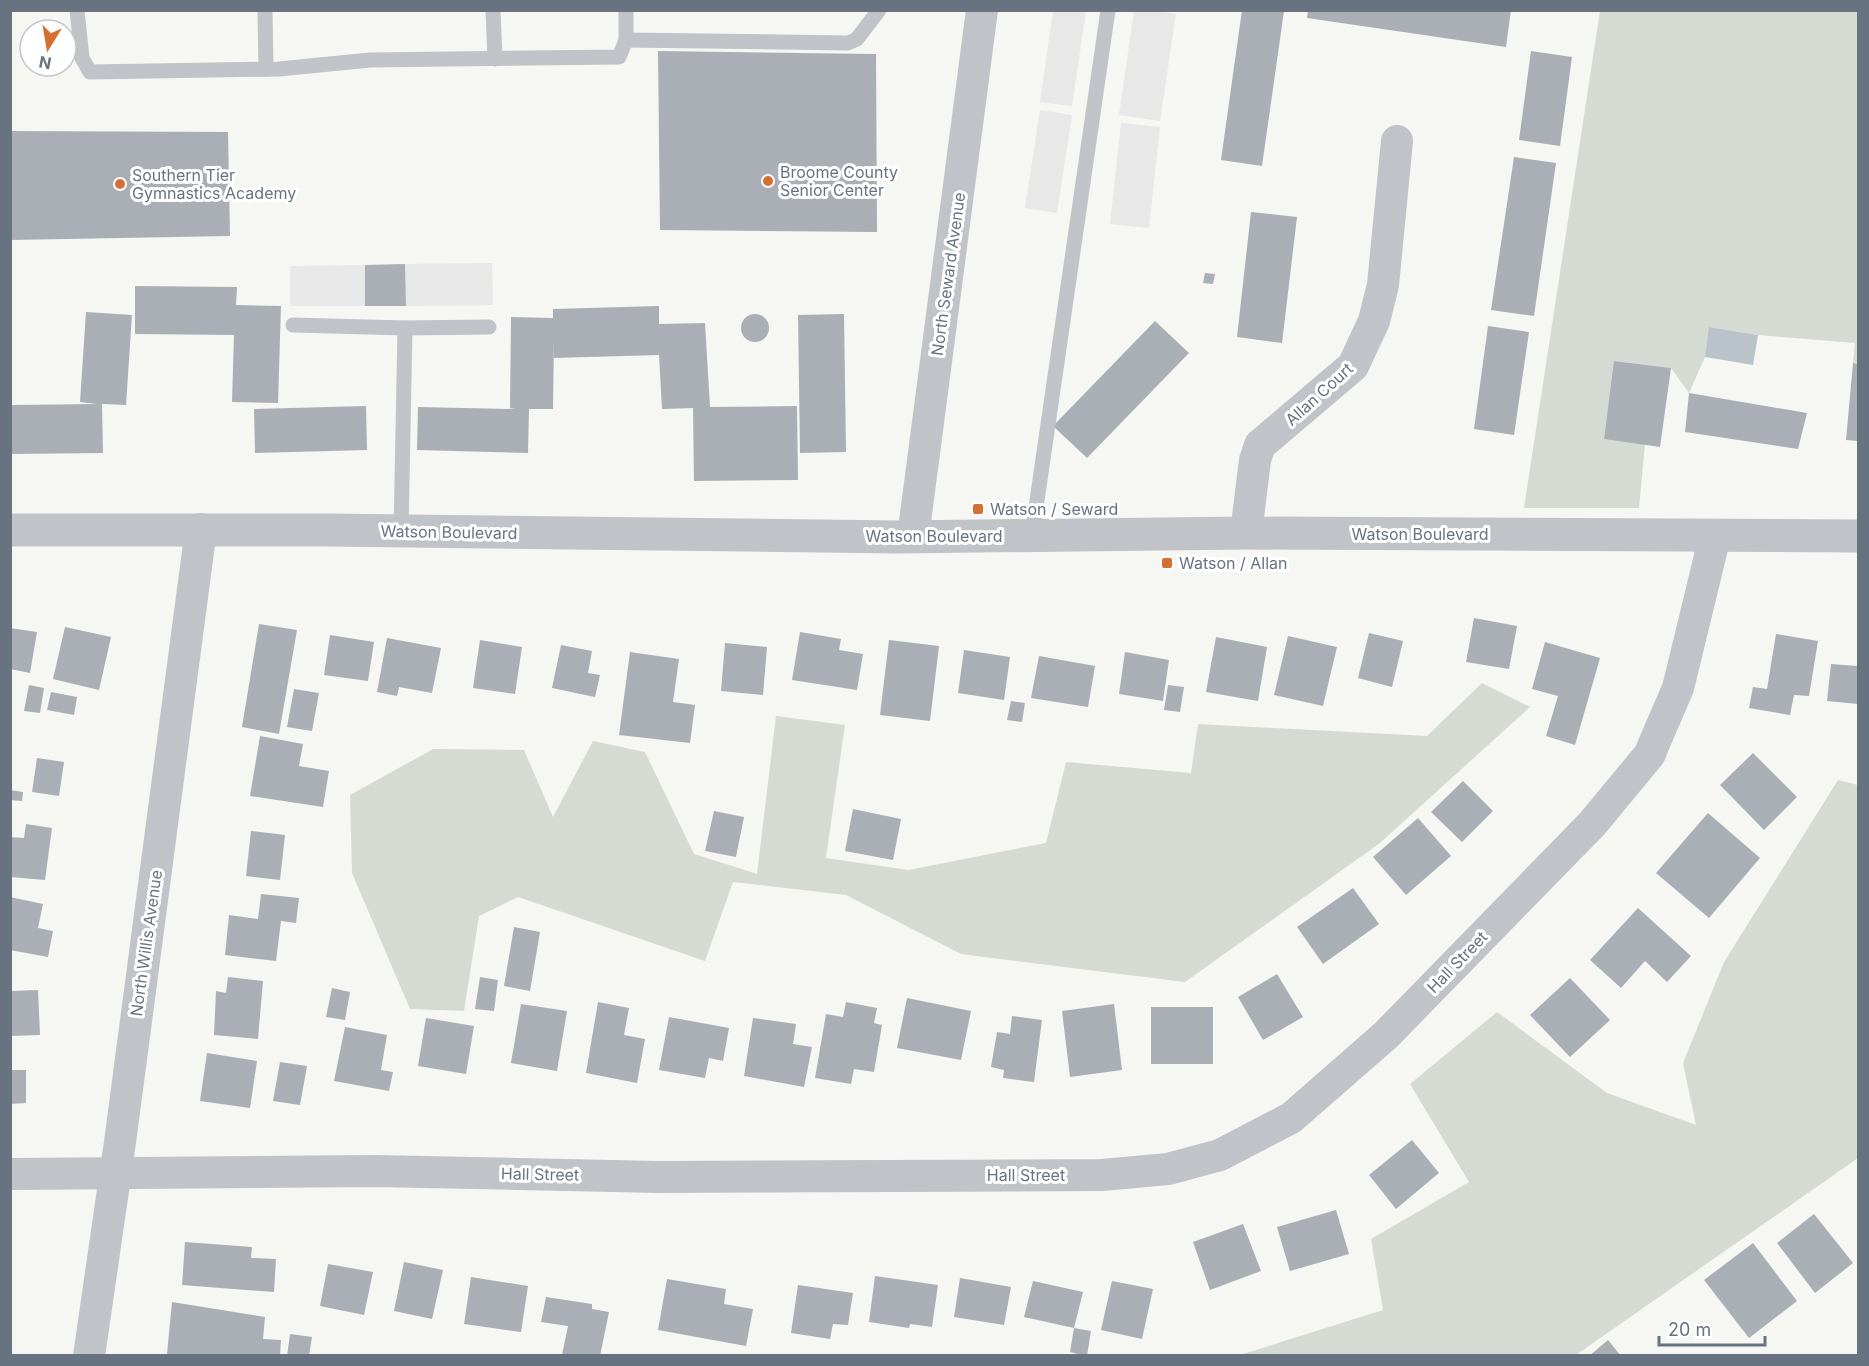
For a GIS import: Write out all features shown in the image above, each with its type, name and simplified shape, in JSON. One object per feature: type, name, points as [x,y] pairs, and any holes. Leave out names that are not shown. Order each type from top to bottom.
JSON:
[{"type":"street","name":"North Seward Avenue","points":[[913,537],[982,10]]},
{"type":"street","name":"Allan Court","points":[[1246,533],[1255,460],[1260,445],[1353,366],[1374,321],[1383,285],[1397,141]]},
{"type":"street","name":"Watson Boulevard","points":[[10,530],[201,529],[913,537],[1246,533],[1858,536]]},
{"type":"street","name":"North Willis Avenue","points":[[89,1356],[116,1173],[201,529]]},
{"type":"street","name":"Hall Street","points":[[10,1174],[375,1171],[682,1177],[1102,1175],[1168,1168],[1220,1155],[1291,1118],[1386,1035],[1592,824],[1650,754],[1678,688],[1715,536]]},
{"type":"lane","points":[[77,10],[82,58],[90,72],[266,69],[370,60],[618,57],[626,40],[626,10]]},
{"type":"lane","points":[[265,10],[266,69]]},
{"type":"lane","points":[[493,10],[495,59]]},
{"type":"lane","points":[[626,40],[848,43],[857,39],[879,10]]},
{"type":"lane","points":[[1032,535],[1108,10]]},
{"type":"lane","points":[[293,325],[405,328],[489,327]]},
{"type":"lane","points":[[401,532],[405,328]]},
{"type":"shaded area","points":[[1053,11],[1086,11],[1072,106],[1040,102]]},
{"type":"shaded area","points":[[1134,11],[1176,14],[1160,121],[1119,115]]},
{"type":"shaded area","points":[[1600,11],[1858,11],[1858,364],[1853,363],[1855,343],[1758,335],[1710,327],[1705,357],[1689,393],[1671,368],[1615,361],[1604,438],[1645,444],[1639,508],[1524,508]]},
{"type":"shaded area","points":[[1040,110],[1072,115],[1057,213],[1025,208]]},
{"type":"shaded area","points":[[1121,123],[1160,127],[1149,228],[1110,224]]},
{"type":"shaded area","points":[[492,263],[493,305],[406,306],[405,264]]},
{"type":"shaded area","points":[[365,265],[365,306],[290,306],[290,266]]},
{"type":"shaded area","points":[[1709,327],[1758,335],[1753,365],[1705,357]]},
{"type":"shaded area","points":[[1482,683],[1530,707],[1380,843],[1185,982],[961,954],[846,895],[733,882],[705,961],[518,897],[479,916],[464,1011],[410,1009],[352,873],[350,795],[433,749],[524,750],[553,817],[593,741],[645,752],[694,854],[757,874],[776,716],[845,725],[826,858],[908,870],[1046,843],[1066,762],[1191,773],[1198,724],[1427,736]]},
{"type":"shaded area","points":[[1838,780],[1858,785],[1858,1158],[1576,1355],[1240,1355],[1383,1310],[1371,1239],[1469,1182],[1410,1084],[1497,1012],[1607,1093],[1696,1125],[1683,1063],[1724,962]]},
{"type":"building","points":[[1242,10],[1284,11],[1262,166],[1221,160]]},
{"type":"building","points":[[1308,10],[1511,10],[1506,47],[1307,18]]},
{"type":"building","name":"Broome County Senior Center","points":[[658,51],[876,54],[877,232],[660,230]]},
{"type":"building","points":[[1531,51],[1572,57],[1560,146],[1519,140]]},
{"type":"building","name":"Southern Tier Gymnastics Academy","points":[[10,131],[228,132],[230,236],[10,240]]},
{"type":"building","points":[[1514,157],[1556,163],[1534,316],[1491,310]]},
{"type":"building","points":[[1251,212],[1297,217],[1282,343],[1237,337]]},
{"type":"building","points":[[405,264],[406,306],[365,306],[365,265]]},
{"type":"building","points":[[1205,273],[1215,274],[1213,284],[1203,283]]},
{"type":"building","points":[[135,286],[237,287],[236,305],[281,306],[278,403],[232,402],[234,335],[135,334]]},
{"type":"building","points":[[659,306],[659,324],[705,323],[710,407],[797,406],[798,480],[694,481],[693,408],[662,409],[659,355],[554,358],[554,339],[553,409],[529,409],[528,453],[417,450],[418,407],[516,409],[510,408],[511,317],[553,318],[553,309]]},
{"type":"building","points":[[86,312],[132,315],[126,405],[102,404],[103,453],[10,454],[10,405],[97,404],[80,402]]},
{"type":"building","points":[[755,314],[765,318],[769,328],[765,338],[755,342],[745,338],[741,328],[745,318]]},
{"type":"building","points":[[844,314],[846,452],[800,453],[798,315]]},
{"type":"building","points":[[1155,321],[1189,353],[1087,458],[1053,426]]},
{"type":"building","points":[[1488,326],[1529,332],[1514,435],[1474,429]]},
{"type":"building","points":[[1614,361],[1671,368],[1660,447],[1604,439]]},
{"type":"building","points":[[1853,363],[1858,364],[1858,441],[1846,440]]},
{"type":"building","points":[[1689,393],[1807,413],[1798,449],[1685,432]]},
{"type":"building","points":[[366,406],[367,450],[255,453],[254,409]]},
{"type":"building","points":[[1474,618],[1517,626],[1509,669],[1466,662]]},
{"type":"building","points":[[259,624],[297,630],[279,734],[242,727]]},
{"type":"building","points":[[65,627],[111,637],[99,690],[53,679]]},
{"type":"building","points":[[10,628],[37,632],[30,673],[10,669]]},
{"type":"building","points":[[800,632],[841,639],[839,650],[863,654],[857,690],[792,680]]},
{"type":"building","points":[[1369,633],[1403,641],[1392,687],[1358,678]]},
{"type":"building","points":[[1776,634],[1818,641],[1809,696],[1794,695],[1790,715],[1749,708],[1753,687],[1767,689]]},
{"type":"building","points":[[330,635],[374,642],[368,681],[324,675]]},
{"type":"building","points":[[1288,636],[1337,647],[1323,706],[1274,695]]},
{"type":"building","points":[[1216,637],[1267,647],[1258,701],[1206,692]]},
{"type":"building","points":[[387,638],[441,648],[432,693],[399,687],[397,696],[377,692]]},
{"type":"building","points":[[480,640],[522,647],[515,694],[473,688]]},
{"type":"building","points":[[889,640],[939,646],[930,721],[880,715]]},
{"type":"building","points":[[1545,642],[1600,658],[1575,745],[1546,736],[1558,696],[1532,689]]},
{"type":"building","points":[[725,643],[767,647],[763,695],[721,691]]},
{"type":"building","points":[[561,645],[592,651],[588,673],[600,675],[595,697],[552,688]]},
{"type":"building","points":[[964,650],[1010,657],[1004,700],[958,693]]},
{"type":"building","points":[[630,652],[679,659],[673,702],[695,705],[690,743],[619,735]]},
{"type":"building","points":[[1125,652],[1169,660],[1163,701],[1119,694]]},
{"type":"building","points":[[1039,656],[1095,666],[1088,707],[1031,698]]},
{"type":"building","points":[[1831,664],[1858,666],[1858,704],[1827,701]]},
{"type":"building","points":[[29,685],[44,688],[40,713],[24,711]]},
{"type":"building","points":[[1168,685],[1184,687],[1180,712],[1164,710]]},
{"type":"building","points":[[294,689],[319,693],[312,731],[287,727]]},
{"type":"building","points":[[51,692],[77,697],[74,715],[47,710]]},
{"type":"building","points":[[1011,701],[1025,703],[1022,722],[1007,720]]},
{"type":"building","points":[[260,736],[303,744],[299,766],[329,771],[323,807],[250,796]]},
{"type":"building","points":[[1753,753],[1797,797],[1764,830],[1720,785]]},
{"type":"building","points":[[37,758],[64,762],[59,796],[32,792]]},
{"type":"building","points":[[1463,781],[1493,811],[1462,842],[1431,812]]},
{"type":"building","points":[[10,790],[23,792],[22,801],[10,800]]},
{"type":"building","points":[[853,809],[901,819],[893,860],[845,851]]},
{"type":"building","points":[[714,811],[744,817],[736,857],[705,851]]},
{"type":"building","points":[[1708,813],[1760,858],[1709,918],[1656,873]]},
{"type":"building","points":[[1418,818],[1451,856],[1406,895],[1373,857]]},
{"type":"building","points":[[26,824],[52,828],[45,880],[10,877],[10,837],[24,838]]},
{"type":"building","points":[[251,831],[285,835],[280,880],[246,876]]},
{"type":"building","points":[[1353,888],[1379,924],[1323,964],[1297,927]]},
{"type":"building","points":[[261,894],[299,898],[296,923],[281,921],[276,961],[225,955],[229,915],[258,919]]},
{"type":"building","points":[[10,897],[43,904],[38,928],[53,931],[48,957],[10,950]]},
{"type":"building","points":[[1638,908],[1691,956],[1667,982],[1645,961],[1621,988],[1590,960]]},
{"type":"building","points":[[514,927],[540,932],[530,991],[504,986]]},
{"type":"building","points":[[1277,974],[1303,1017],[1263,1040],[1238,997]]},
{"type":"building","points":[[228,977],[263,981],[258,1039],[214,1035],[216,991],[226,993]]},
{"type":"building","points":[[480,977],[498,980],[494,1011],[475,1009]]},
{"type":"building","points":[[1570,978],[1610,1020],[1570,1057],[1530,1015]]},
{"type":"building","points":[[332,988],[350,992],[345,1020],[326,1017]]},
{"type":"building","points":[[38,990],[40,1035],[10,1036],[10,991]]},
{"type":"building","points":[[907,998],[971,1011],[961,1060],[897,1048]]},
{"type":"building","points":[[598,1002],[629,1008],[624,1035],[645,1039],[637,1083],[586,1073]]},
{"type":"building","points":[[846,1002],[877,1008],[874,1023],[882,1025],[874,1072],[854,1069],[851,1084],[815,1078],[826,1014],[843,1017]]},
{"type":"building","points":[[521,1004],[567,1011],[557,1071],[511,1063]]},
{"type":"building","points":[[1114,1004],[1122,1070],[1070,1077],[1062,1011]]},
{"type":"building","points":[[1151,1007],[1213,1007],[1213,1064],[1151,1064]]},
{"type":"building","points":[[1012,1016],[1042,1020],[1034,1082],[1003,1078],[1004,1070],[991,1067],[997,1032],[1010,1034]]},
{"type":"building","points":[[669,1017],[729,1028],[723,1061],[709,1058],[705,1078],[659,1070]]},
{"type":"building","points":[[426,1018],[474,1026],[466,1074],[418,1066]]},
{"type":"building","points":[[753,1018],[796,1024],[793,1044],[812,1047],[804,1087],[744,1076]]},
{"type":"building","points":[[345,1027],[387,1035],[381,1070],[393,1072],[389,1091],[334,1081]]},
{"type":"building","points":[[207,1053],[257,1061],[250,1108],[200,1101]]},
{"type":"building","points":[[280,1062],[307,1066],[300,1105],[273,1101]]},
{"type":"building","points":[[10,1070],[26,1070],[26,1103],[10,1104]]},
{"type":"building","points":[[1412,1140],[1439,1173],[1396,1209],[1369,1175]]},
{"type":"building","points":[[1336,1210],[1349,1254],[1290,1271],[1277,1227]]},
{"type":"building","points":[[1814,1214],[1853,1263],[1815,1293],[1777,1243]]},
{"type":"building","points":[[1243,1224],[1261,1271],[1210,1290],[1193,1242]]},
{"type":"building","points":[[185,1242],[252,1247],[251,1258],[276,1259],[274,1292],[182,1285]]},
{"type":"building","points":[[1753,1243],[1797,1301],[1749,1338],[1704,1280]]},
{"type":"building","points":[[404,1262],[443,1270],[432,1319],[394,1311]]},
{"type":"building","points":[[328,1264],[373,1272],[364,1315],[320,1306]]},
{"type":"building","points":[[875,1276],[938,1285],[932,1327],[910,1324],[909,1328],[869,1322]]},
{"type":"building","points":[[471,1277],[528,1286],[521,1332],[464,1324]]},
{"type":"building","points":[[960,1278],[1011,1287],[1004,1325],[954,1317]]},
{"type":"building","points":[[667,1279],[726,1289],[724,1304],[753,1309],[746,1346],[658,1330]]},
{"type":"building","points":[[1033,1281],[1083,1292],[1074,1328],[1024,1317]]},
{"type":"building","points":[[1112,1281],[1153,1289],[1142,1339],[1101,1330]]},
{"type":"building","points":[[798,1285],[853,1293],[848,1325],[833,1324],[830,1339],[791,1333]]},
{"type":"building","points":[[546,1297],[592,1304],[592,1309],[609,1312],[600,1356],[562,1355],[568,1326],[541,1322]]},
{"type":"building","points":[[172,1302],[265,1317],[263,1339],[281,1340],[280,1356],[167,1354]]},
{"type":"building","points":[[1074,1328],[1091,1331],[1087,1356],[1070,1352]]},
{"type":"building","points":[[290,1334],[312,1337],[309,1356],[287,1356]]},
{"type":"building","points":[[1608,1340],[1621,1356],[1589,1356]]},
{"type":"place","name":"Broome County Senior Center","points":[[768,181]]},
{"type":"place","name":"Southern Tier Gymnastics Academy","points":[[120,184]]},
{"type":"place","name":"Watson / Seward","points":[[978,509]]},
{"type":"place","name":"Watson / Allan","points":[[1167,563]]}]
